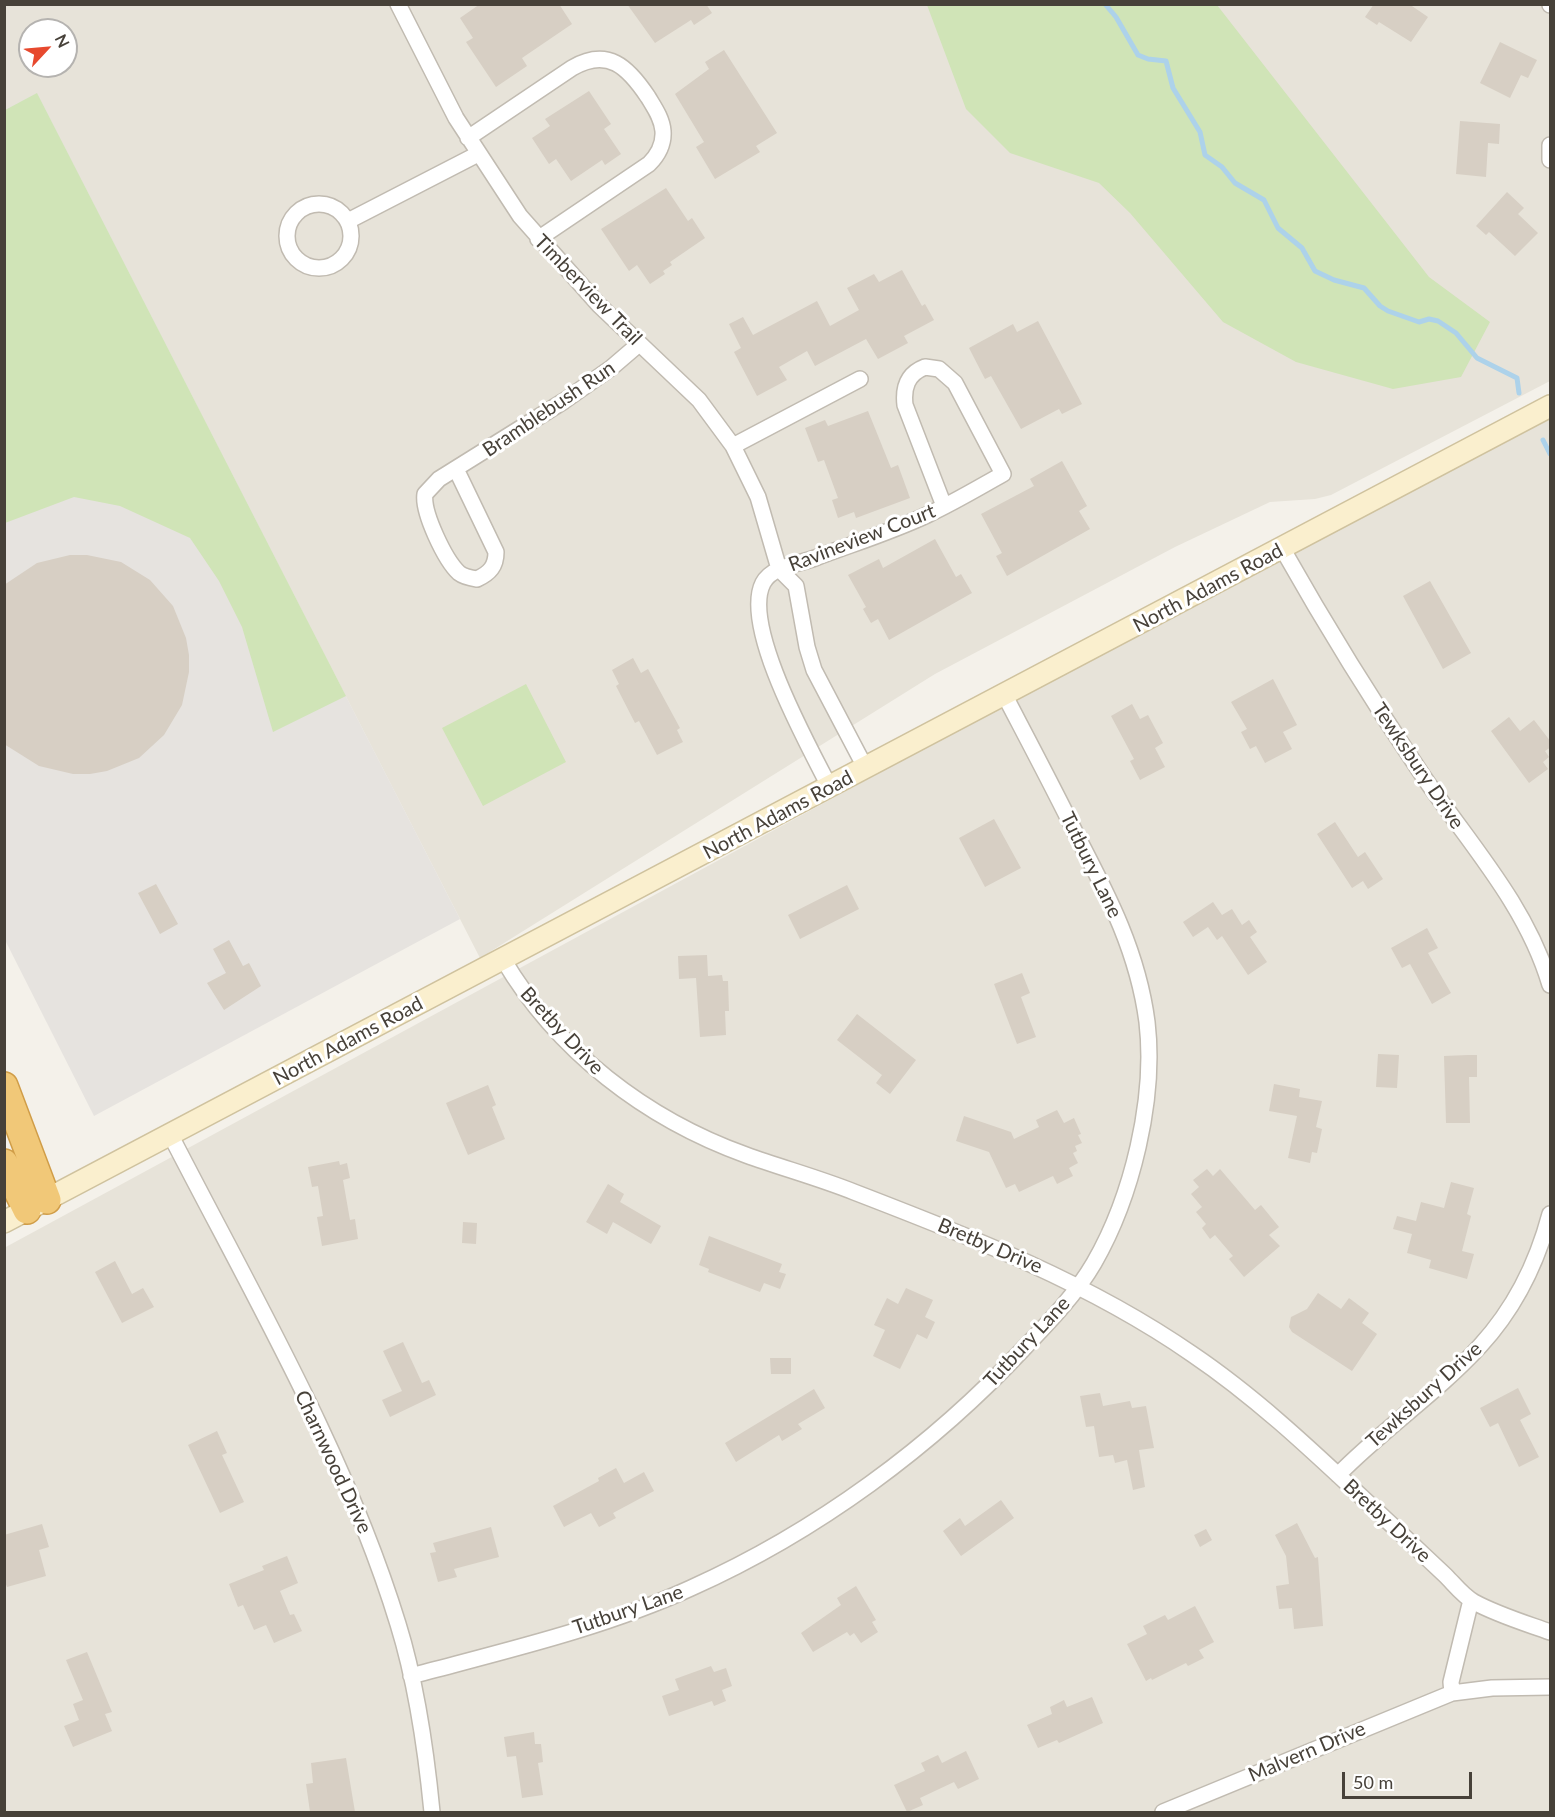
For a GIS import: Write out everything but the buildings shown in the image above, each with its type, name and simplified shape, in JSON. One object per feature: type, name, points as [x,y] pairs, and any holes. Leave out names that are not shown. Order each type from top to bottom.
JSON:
[{"type":"highway","points":[[4,1086],[26,1211]]},
{"type":"highway","points":[[4,1163],[26,1211]]},
{"type":"street","name":"Timberview Trail","points":[[398,4],[444,96],[468,138],[538,239],[598,306],[699,400],[734,446],[758,497],[779,569],[796,586],[807,647],[814,670],[866,769]]},
{"type":"street","points":[[468,138],[572,68],[590,60],[614,62],[631,73],[643,90],[654,107],[663,131],[658,155],[649,164],[538,239]]},
{"type":"street","points":[[1551,145],[1551,160]]},
{"type":"street","points":[[348,221],[478,154]]},
{"type":"street","points":[[325,204],[334,208],[348,221],[351,244],[339,262],[318,268],[307,266],[291,252],[287,231],[296,213],[305,207],[325,204]]},
{"type":"street","name":"Bramblebush Run","points":[[456,469],[496,552],[496,562],[492,569],[477,579],[458,572],[426,513],[423,504],[425,495],[431,486],[456,469],[573,394],[611,368],[639,344]]},
{"type":"street","name":"Ravineview Court","points":[[779,569],[847,546],[944,506],[1003,474],[955,383],[939,369],[925,368],[913,375],[905,386],[905,405],[944,506]]},
{"type":"street","points":[[734,446],[860,379]]},
{"type":"street","name":"North Adams Road","points":[[26,1211],[1551,406]]},
{"type":"street","name":"Tewksbury Drive","points":[[1282,548],[1376,705],[1517,909],[1537,948],[1551,985]]},
{"type":"street","points":[[779,569],[763,582],[760,596],[770,660],[789,708],[830,788]]},
{"type":"street","name":"Tutbury Lane","points":[[411,1676],[489,1655],[652,1605],[729,1571],[769,1549],[864,1488],[961,1409],[1014,1359],[1079,1286],[1094,1262],[1134,1159],[1142,1129],[1148,1085],[1147,1026],[1139,972],[1126,937],[1095,871],[1005,696]]},
{"type":"street","name":"Bretby Drive","points":[[503,959],[539,1012],[566,1041],[616,1086],[677,1124],[743,1154],[847,1189],[959,1233],[1079,1286],[1193,1354],[1249,1397],[1338,1475],[1471,1600],[1551,1632]]},
{"type":"street","name":"Charnwood Drive","points":[[170,1134],[355,1504],[390,1598],[411,1676],[432,1812]]},
{"type":"street","name":"Tewksbury Drive","points":[[1338,1475],[1379,1434],[1481,1346],[1529,1276],[1551,1214]]},
{"type":"street","points":[[1452,1694],[1451,1682],[1471,1600]]},
{"type":"street","name":"Malvern Drive","points":[[1163,1812],[1452,1694],[1492,1688],[1551,1687]]},
{"type":"shaded area","points":[[5,5],[1550,5],[1550,381],[1331,495],[1315,499],[1270,502],[1175,547],[935,674],[480,958],[37,94],[5,110]]},
{"type":"shaded area","points":[[37,93],[460,919],[94,1116],[5,940],[4,110]]},
{"type":"shaded area","points":[[1550,409],[1550,1812],[5,1812],[4,1248]]},
{"type":"green space","points":[[927,5],[1217,5],[1429,277],[1490,322],[1461,377],[1393,389],[1296,362],[1223,322],[1130,213],[1099,183],[1010,153],[966,109]]},
{"type":"green space","points":[[37,93],[346,696],[273,732],[242,627],[219,581],[190,538],[120,506],[74,497],[5,523],[5,110]]},
{"type":"green space","points":[[526,684],[566,762],[483,806],[442,728]]},
{"type":"waterway","points":[[1105,4],[1116,17],[1138,55],[1148,59],[1166,61],[1173,88],[1200,132],[1205,155],[1222,167],[1235,183],[1264,200],[1278,228],[1302,248],[1315,271],[1334,280],[1364,288],[1380,306],[1388,311],[1419,322],[1429,319],[1438,321],[1456,333],[1477,358],[1517,378],[1519,393]]},
{"type":"waterway","points":[[1543,440],[1550,454]]}]
